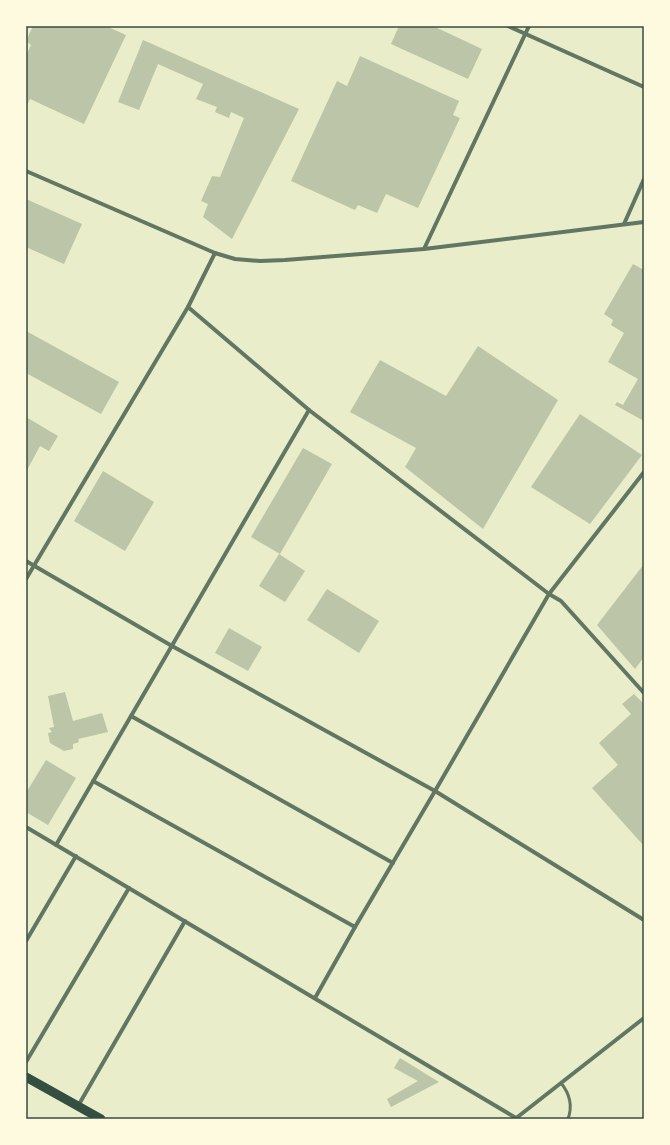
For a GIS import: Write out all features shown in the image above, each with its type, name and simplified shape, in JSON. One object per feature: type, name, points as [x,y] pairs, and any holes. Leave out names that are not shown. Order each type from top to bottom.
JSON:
[{"type":"main road","points":[[26,1077],[101,1119]]},
{"type":"street","points":[[508,26],[644,87]]},
{"type":"street","points":[[424,249],[529,26]]},
{"type":"street","points":[[26,171],[215,253],[235,259],[260,261],[424,249],[644,222]]},
{"type":"street","points":[[624,224],[644,179]]},
{"type":"street","points":[[26,579],[188,307],[215,253]]},
{"type":"street","points":[[188,307],[310,410],[561,602],[644,693]]},
{"type":"street","points":[[56,845],[310,410]]},
{"type":"street","points":[[315,998],[549,594],[644,472]]},
{"type":"street","points":[[26,561],[172,646],[435,791],[644,920]]},
{"type":"street","points":[[131,716],[393,863]]},
{"type":"street","points":[[93,781],[355,927]]},
{"type":"street","points":[[26,827],[315,998],[515,1119],[644,1018]]},
{"type":"street","points":[[26,941],[76,856]]},
{"type":"street","points":[[26,1062],[129,888]]},
{"type":"street","points":[[78,1106],[185,921]]},
{"type":"lane","points":[[561,1083],[566,1089],[571,1104],[568,1119]]},
{"type":"building","points":[[33,26],[106,26],[126,35],[84,124],[30,99],[26,107],[26,56],[31,45],[26,41]]},
{"type":"building","points":[[399,26],[433,26],[482,49],[468,79],[391,44]]},
{"type":"building","points":[[143,40],[299,109],[232,239],[203,217],[208,204],[201,201],[212,176],[220,177],[244,118],[231,112],[229,118],[215,112],[217,107],[196,99],[203,84],[158,64],[139,110],[118,102]]},
{"type":"building","points":[[360,56],[459,101],[453,115],[460,118],[418,208],[386,194],[377,213],[358,205],[355,210],[291,181],[337,81],[347,86]]},
{"type":"building","points":[[26,199],[82,224],[64,264],[26,247]]},
{"type":"building","points":[[633,264],[644,270],[644,421],[615,405],[617,402],[623,405],[638,379],[608,362],[624,333],[611,325],[613,320],[604,314]]},
{"type":"building","points":[[26,331],[119,382],[101,414],[26,373]]},
{"type":"building","points":[[478,346],[558,400],[483,529],[405,467],[416,448],[350,412],[380,360],[446,396]]},
{"type":"building","points":[[580,414],[642,455],[590,524],[531,487]]},
{"type":"building","points":[[26,417],[58,436],[49,451],[40,446],[26,472]]},
{"type":"building","points":[[303,448],[332,464],[280,554],[251,537]]},
{"type":"building","points":[[103,471],[154,502],[125,551],[74,521]]},
{"type":"building","points":[[279,554],[305,571],[285,602],[259,586]]},
{"type":"building","points":[[644,564],[644,657],[635,669],[597,625]]},
{"type":"building","points":[[327,589],[379,621],[359,653],[307,620]]},
{"type":"building","points":[[229,628],[262,647],[248,671],[215,653]]},
{"type":"building","points":[[65,692],[73,721],[102,713],[108,732],[78,739],[79,742],[73,744],[73,749],[64,751],[50,743],[48,733],[52,732],[49,728],[54,727],[48,696]]},
{"type":"building","points":[[634,694],[644,704],[644,846],[592,788],[618,765],[599,743],[631,714],[622,704]]},
{"type":"building","points":[[46,760],[76,778],[48,825],[26,812],[26,793]]},
{"type":"building","points":[[400,1058],[439,1082],[391,1107],[387,1099],[418,1081],[394,1068]]}]
